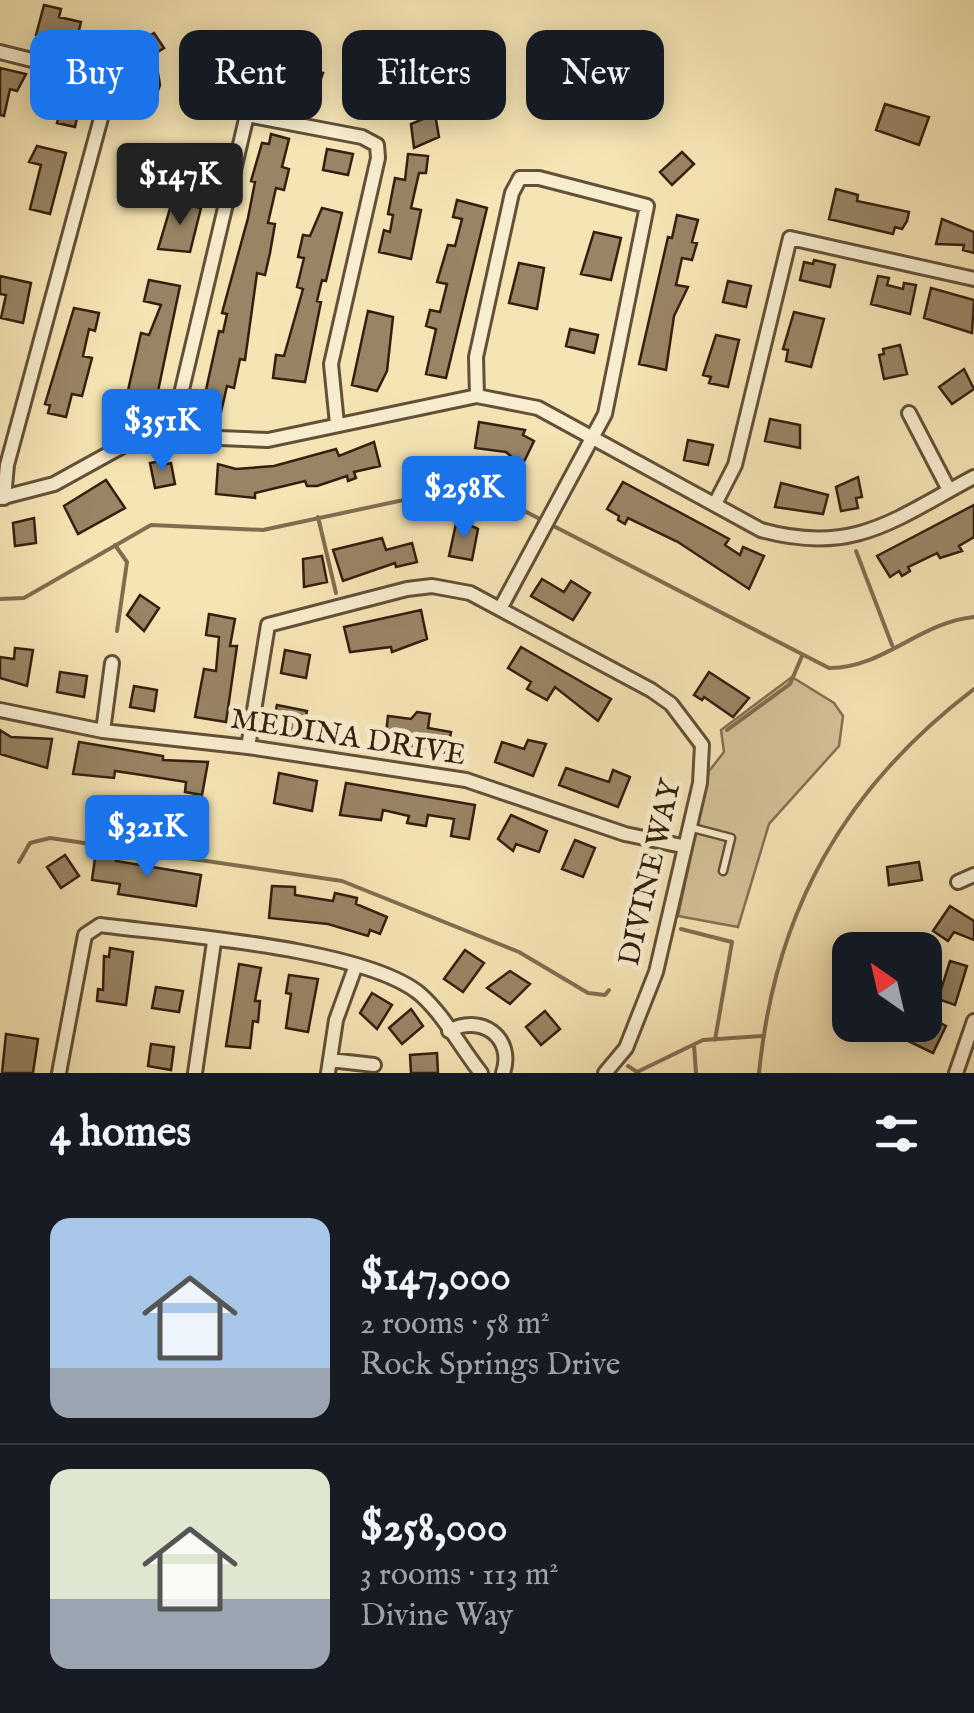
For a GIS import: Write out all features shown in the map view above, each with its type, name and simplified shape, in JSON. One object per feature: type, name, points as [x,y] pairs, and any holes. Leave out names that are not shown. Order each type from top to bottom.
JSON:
[{"type":"street","points":[[0,52],[108,79],[107,96],[7,465],[2,498],[54,484],[115,447],[171,436],[256,441],[477,396],[524,403],[761,530],[793,539],[836,541],[884,526],[974,476]]},
{"type":"street","points":[[171,436],[247,115],[343,132],[377,145],[378,158],[331,364],[337,424]]},
{"type":"street","points":[[477,396],[476,357],[512,193],[520,178],[539,178],[648,206],[609,402],[594,438],[500,609]]},
{"type":"street","points":[[715,504],[735,464],[782,255],[790,238],[974,278]]},
{"type":"street","points":[[909,413],[949,490]]},
{"type":"street","name":"DIVINE WAY","points":[[248,747],[268,625],[432,586],[470,593],[670,704],[702,745],[700,784],[682,846],[656,972],[626,1048],[605,1073]]},
{"type":"street","points":[[103,731],[112,663]]},
{"type":"street","name":"MEDINA DRIVE","points":[[0,710],[103,731],[248,747],[490,786],[625,834],[682,846]]},
{"type":"street","points":[[958,882],[974,875]]},
{"type":"street","points":[[60,1073],[90,928],[100,924],[326,956],[356,966],[418,992],[481,1073]]},
{"type":"street","points":[[195,1073],[214,942]]},
{"type":"street","points":[[356,966],[336,1020],[329,1066],[374,1064]]},
{"type":"street","points":[[449,1031],[471,1023],[492,1030],[505,1047],[503,1073]]},
{"type":"street","points":[[956,1073],[973,1024]]},
{"type":"lane","points":[[688,826],[730,838],[724,871]]},
{"type":"shaded area","points":[[792,677],[834,703],[843,716],[839,746],[769,824],[738,927],[678,916],[709,771],[724,752],[721,730]]},
{"type":"building","points":[[44,5],[61,9],[59,17],[81,22],[79,30],[37,30]]},
{"type":"building","points":[[0,68],[26,74],[17,91],[10,89],[4,116],[0,115]]},
{"type":"building","points":[[885,104],[929,117],[919,145],[876,130]]},
{"type":"building","points":[[58,120],[77,120],[75,127],[57,123]]},
{"type":"building","points":[[436,120],[439,137],[414,148],[411,124]]},
{"type":"building","points":[[271,134],[289,139],[282,167],[289,169],[284,190],[276,188],[268,223],[275,224],[270,253],[265,275],[257,273],[245,360],[240,359],[234,388],[227,386],[221,412],[202,408],[248,218],[255,182],[251,181],[262,143],[269,144]]},
{"type":"building","points":[[37,146],[66,153],[50,214],[30,209],[41,165],[29,162]]},
{"type":"building","points":[[327,149],[353,154],[348,175],[323,170]]},
{"type":"building","points":[[682,152],[694,164],[672,185],[660,172]]},
{"type":"building","points":[[408,154],[428,156],[426,173],[419,173],[411,208],[421,210],[411,259],[379,252],[384,230],[390,232],[393,215],[388,214],[395,178],[405,180]]},
{"type":"building","points":[[836,189],[858,195],[857,201],[909,212],[907,221],[902,229],[895,227],[893,234],[829,219]]},
{"type":"building","points":[[457,200],[487,208],[446,378],[426,374],[436,329],[426,326],[430,310],[440,312],[447,284],[437,282],[448,245],[455,246],[462,219],[453,217]]},
{"type":"building","points":[[172,202],[201,208],[190,252],[158,249]]},
{"type":"building","points":[[322,208],[342,213],[326,281],[322,280],[317,301],[321,302],[305,382],[273,378],[276,355],[284,356],[303,289],[297,287],[304,258],[298,257],[303,235],[310,236]]},
{"type":"building","points":[[677,215],[698,220],[692,242],[697,243],[692,260],[682,258],[676,285],[688,287],[674,316],[666,370],[639,364],[668,237],[672,238]]},
{"type":"building","points":[[942,219],[974,232],[974,253],[963,250],[964,245],[936,244]]},
{"type":"building","points":[[594,232],[621,238],[611,280],[581,274]]},
{"type":"building","points":[[814,260],[835,265],[830,287],[800,280],[804,262],[813,264]]},
{"type":"building","points":[[519,263],[544,268],[537,309],[509,303]]},
{"type":"building","points":[[0,276],[31,283],[23,323],[1,318],[6,295],[0,294]]},
{"type":"building","points":[[878,276],[889,278],[887,285],[903,289],[904,283],[916,285],[910,314],[871,304]]},
{"type":"building","points":[[149,280],[180,286],[153,415],[124,408],[141,333],[149,335],[161,305],[144,301]]},
{"type":"building","points":[[728,281],[751,286],[746,307],[723,302]]},
{"type":"building","points":[[931,288],[974,300],[972,333],[924,318]]},
{"type":"building","points":[[74,308],[99,313],[95,331],[89,329],[83,356],[92,358],[82,396],[72,394],[66,417],[48,413],[50,405],[45,404]]},
{"type":"building","points":[[368,311],[393,317],[387,371],[377,391],[352,385]]},
{"type":"building","points":[[794,312],[824,319],[811,367],[786,361],[788,350],[783,349]]},
{"type":"building","points":[[570,329],[598,335],[594,353],[566,346]]},
{"type":"building","points":[[716,335],[739,340],[728,387],[709,383],[711,377],[703,375]]},
{"type":"building","points":[[900,345],[907,374],[884,379],[879,355],[884,354],[883,349]]},
{"type":"building","points":[[964,369],[974,389],[952,404],[939,387]]},
{"type":"building","points":[[770,419],[800,425],[800,448],[765,441]]},
{"type":"building","points":[[479,422],[525,430],[523,435],[534,441],[522,466],[506,452],[475,448]]},
{"type":"building","points":[[688,440],[713,445],[708,465],[684,460]]},
{"type":"building","points":[[374,442],[380,466],[354,472],[356,478],[348,481],[347,476],[307,486],[305,481],[255,493],[255,498],[216,494],[218,464],[236,469],[274,466],[336,449],[339,456]]},
{"type":"building","points":[[162,461],[163,465],[171,463],[175,484],[155,488],[150,463]]},
{"type":"building","points":[[858,477],[862,497],[856,498],[858,508],[841,511],[836,487]]},
{"type":"building","points":[[106,480],[125,508],[78,534],[64,506]]},
{"type":"building","points":[[623,482],[729,539],[725,545],[740,555],[743,547],[764,556],[749,589],[678,542],[628,518],[625,524],[618,520],[619,516],[607,509]]},
{"type":"building","points":[[781,483],[828,495],[823,514],[775,507]]},
{"type":"building","points":[[974,505],[974,537],[959,546],[962,551],[940,558],[937,553],[908,567],[910,571],[902,576],[899,571],[890,577],[877,556]]},
{"type":"building","points":[[34,518],[36,543],[15,546],[13,523]]},
{"type":"building","points":[[457,519],[478,529],[472,560],[449,556]]},
{"type":"building","points":[[382,538],[386,550],[412,543],[417,562],[396,567],[395,563],[343,581],[333,550]]},
{"type":"building","points":[[322,556],[327,582],[304,587],[303,559]]},
{"type":"building","points":[[542,579],[564,592],[571,581],[590,593],[573,620],[531,596]]},
{"type":"building","points":[[140,595],[159,608],[144,631],[127,615]]},
{"type":"building","points":[[421,610],[427,639],[392,652],[391,647],[350,652],[344,627]]},
{"type":"building","points":[[209,614],[235,619],[230,646],[237,646],[226,722],[195,717],[204,669],[216,671],[219,637],[206,635]]},
{"type":"building","points":[[521,647],[611,699],[598,721],[555,687],[547,700],[527,689],[531,682],[508,668]]},
{"type":"building","points":[[15,648],[33,650],[27,686],[0,678],[0,657],[14,659]]},
{"type":"building","points":[[285,650],[310,655],[306,678],[281,673]]},
{"type":"building","points":[[60,672],[87,676],[84,697],[57,692]]},
{"type":"building","points":[[709,672],[749,698],[733,717],[704,697],[702,700],[694,695]]},
{"type":"building","points":[[134,686],[157,690],[154,711],[130,707]]},
{"type":"building","points":[[277,705],[307,711],[302,733],[272,727]]},
{"type":"building","points":[[417,712],[430,714],[428,728],[451,732],[447,753],[385,741],[388,716],[411,719]]},
{"type":"building","points":[[0,730],[11,737],[52,739],[47,768],[0,754]]},
{"type":"building","points":[[528,740],[546,744],[533,776],[495,762],[502,742],[524,749]]},
{"type":"building","points":[[79,742],[163,756],[163,760],[208,762],[202,795],[185,792],[186,782],[115,771],[114,778],[73,774]]},
{"type":"building","points":[[566,768],[609,782],[613,770],[630,777],[618,807],[559,785]]},
{"type":"building","points":[[279,773],[317,781],[312,811],[274,803]]},
{"type":"building","points":[[346,783],[475,805],[469,839],[451,836],[454,819],[428,815],[426,826],[407,823],[409,816],[383,810],[381,820],[340,815]]},
{"type":"building","points":[[511,815],[547,831],[539,852],[516,844],[513,851],[498,839]]},
{"type":"building","points":[[575,840],[595,848],[583,877],[562,869]]},
{"type":"building","points":[[96,851],[117,854],[116,861],[201,875],[196,906],[118,894],[120,884],[92,880]]},
{"type":"building","points":[[65,855],[79,876],[61,888],[47,867]]},
{"type":"building","points":[[919,862],[922,880],[889,885],[887,867]]},
{"type":"building","points":[[272,886],[295,887],[295,895],[333,901],[335,893],[357,898],[356,904],[387,917],[380,934],[370,930],[368,936],[328,924],[269,918]]},
{"type":"building","points":[[950,906],[974,921],[974,940],[954,932],[948,941],[942,932],[933,931]]},
{"type":"building","points":[[110,948],[133,952],[126,1005],[97,1001],[98,989],[103,990],[104,956],[109,957]]},
{"type":"building","points":[[465,950],[484,963],[463,992],[444,979]]},
{"type":"building","points":[[950,961],[967,966],[955,1005],[942,1000]]},
{"type":"building","points":[[239,964],[261,968],[255,1001],[260,1001],[258,1022],[253,1021],[250,1048],[226,1046]]},
{"type":"building","points":[[510,971],[530,984],[510,1004],[487,988]]},
{"type":"building","points":[[289,975],[318,979],[308,1032],[286,1028],[291,994],[286,993]]},
{"type":"building","points":[[156,987],[183,991],[179,1012],[152,1008]]},
{"type":"building","points":[[372,993],[392,1005],[377,1029],[360,1013]]},
{"type":"building","points":[[411,1009],[423,1026],[402,1044],[389,1028]]},
{"type":"building","points":[[545,1011],[560,1029],[541,1045],[526,1027]]},
{"type":"building","points":[[6,1034],[38,1039],[33,1073],[2,1073]]},
{"type":"building","points":[[910,1042],[938,1042],[933,1053]]},
{"type":"building","points":[[151,1044],[174,1047],[171,1070],[148,1066]]},
{"type":"building","points":[[437,1053],[438,1073],[411,1073],[410,1055]]},
{"type":"waterway","points":[[0,599],[24,598],[151,525],[263,530],[474,485],[829,668],[866,661],[936,627],[974,617]]},
{"type":"waterway","points":[[318,517],[336,593]]},
{"type":"waterway","points":[[115,545],[127,562],[117,631]]},
{"type":"waterway","points":[[856,551],[892,645]]},
{"type":"waterway","points":[[727,730],[790,684],[802,656]]},
{"type":"waterway","points":[[759,1073],[781,959],[800,906],[824,857],[853,811],[888,768],[928,727],[974,689]]},
{"type":"waterway","points":[[19,862],[30,843],[50,838],[342,881],[519,952],[588,993],[605,995],[609,990]]},
{"type":"waterway","points":[[621,959],[631,930],[649,924]]},
{"type":"waterway","points":[[681,929],[732,942],[715,1040]]},
{"type":"waterway","points":[[628,1066],[637,1072],[703,1040],[762,1036]]},
{"type":"waterway","points":[[694,1045],[696,1073]]}]
